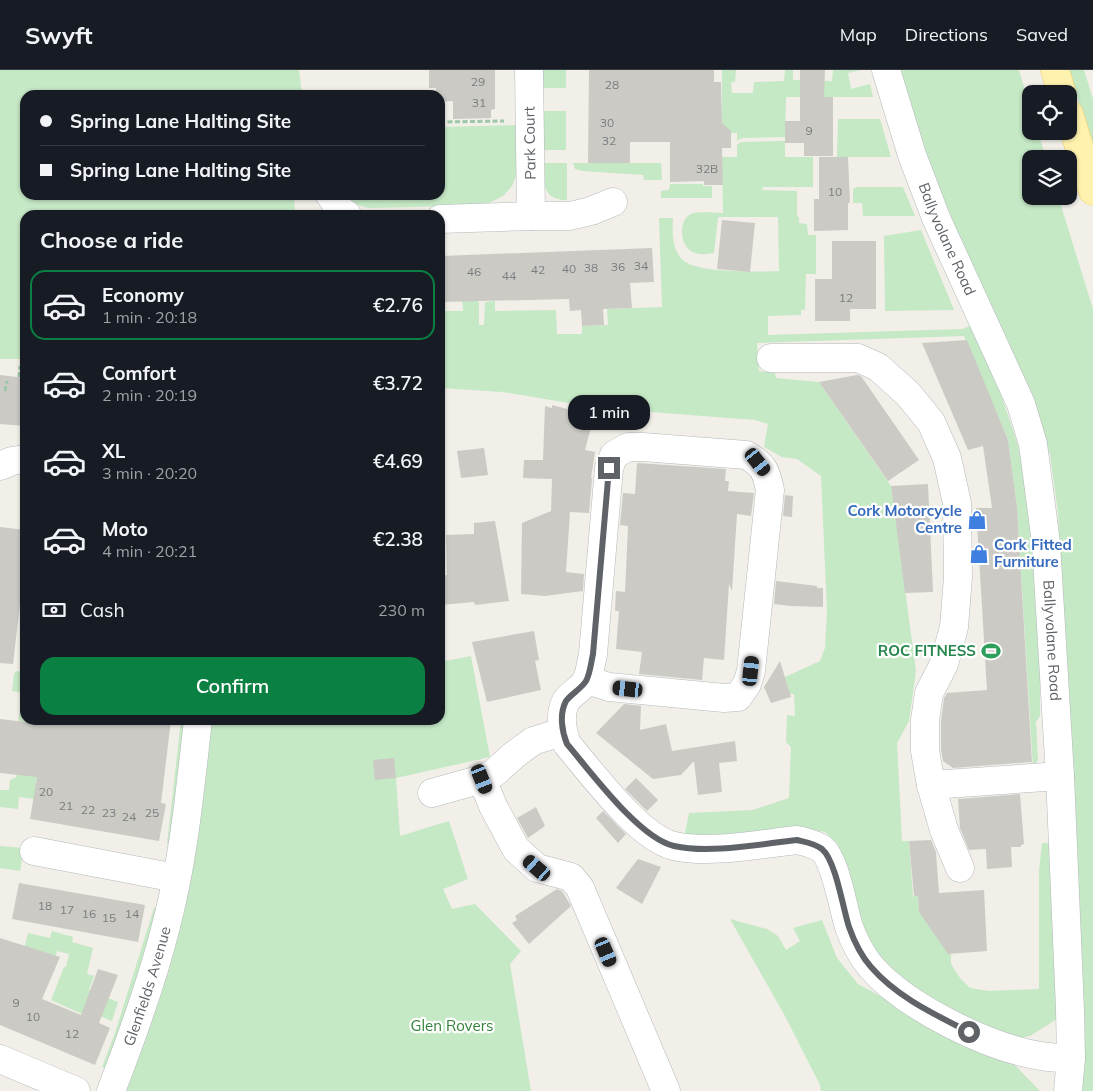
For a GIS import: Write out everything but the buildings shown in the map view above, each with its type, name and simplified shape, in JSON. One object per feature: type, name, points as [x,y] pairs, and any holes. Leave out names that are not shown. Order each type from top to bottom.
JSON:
[{"type":"main road","points":[[1055,70],[1059,85]]},
{"type":"main road","points":[[1077,140],[1093,192]]},
{"type":"street","name":"Park Court","points":[[530,70],[531,216]]},
{"type":"street","name":"Ballyvolane Road","points":[[886,70],[912,155],[936,218],[1021,404],[1033,444],[1046,543],[1060,776],[1071,1058],[1068,1091]]},
{"type":"street","points":[[445,219],[570,216],[591,211],[612,202]]},
{"type":"street","points":[[770,358],[858,358],[878,367],[908,394],[931,422],[947,458],[957,502],[958,576],[954,627],[944,664],[929,693],[925,720],[925,751],[931,785],[944,830],[960,868]]},
{"type":"street","points":[[587,680],[608,687],[724,698],[738,697],[748,684],[751,671],[770,490],[766,473],[758,462],[746,455],[643,447],[628,447],[614,455],[609,468],[593,654],[587,680],[566,701],[562,714],[562,732],[567,744],[622,807],[652,836],[673,846],[694,849],[716,848],[797,840],[810,843],[822,850],[831,861],[850,929],[859,949],[870,966],[891,987],[922,1008],[969,1032],[1004,1046],[1041,1056],[1071,1058]]},
{"type":"street","points":[[0,466],[20,460]]},
{"type":"street","name":"Glenfields Avenue","points":[[111,1091],[144,997],[166,926],[190,801],[198,725]]},
{"type":"street","points":[[432,793],[482,779],[494,773],[533,741],[562,732]]},
{"type":"street","points":[[931,785],[1060,776]]},
{"type":"street","points":[[482,779],[493,806],[516,849],[537,868],[571,877],[580,888],[666,1091]]},
{"type":"street","points":[[34,851],[176,878]]},
{"type":"street","points":[[0,1059],[76,1091]]},
{"type":"path","points":[[445,122],[505,122]]},
{"type":"path","points":[[19,377],[20,366]]},
{"type":"path","points":[[5,391],[7,381]]},
{"type":"green space","points":[[0,70],[299,70],[302,90],[20,90],[20,200],[294,200],[295,210],[20,210],[20,359],[0,359]]},
{"type":"green space","points":[[543,70],[566,70],[566,88],[543,88]]},
{"type":"green space","points":[[722,70],[736,70],[735,82],[731,82],[732,93],[753,93],[754,82],[784,81],[785,70],[793,70],[793,80],[832,81],[833,70],[861,70],[848,73],[851,89],[870,84],[873,97],[786,97],[785,137],[742,138],[737,141],[737,133],[705,133],[714,123],[722,123]]},
{"type":"green space","points":[[900,70],[1019,70],[1023,85],[1022,140],[1041,140],[1043,150],[1022,150],[1022,205],[1061,205],[1093,309],[1093,1091],[1082,1091],[1071,745],[1058,513],[1050,454],[1028,391],[990,309],[933,173],[907,98]]},
{"type":"green space","points":[[1069,70],[1084,70],[1093,99],[1093,147],[1077,96],[1077,85],[1074,85]]},
{"type":"green space","points":[[543,111],[566,111],[566,150],[543,150]]},
{"type":"green space","points":[[838,119],[880,119],[891,157],[837,157]]},
{"type":"green space","points":[[518,125],[517,174],[512,186],[503,196],[489,203],[462,206],[368,208],[354,204],[349,200],[445,200],[445,127]]},
{"type":"green space","points":[[785,141],[785,157],[813,157],[813,187],[763,187],[762,190],[797,191],[797,216],[799,217],[799,223],[807,224],[808,235],[816,235],[816,274],[806,274],[805,310],[801,310],[801,315],[768,316],[768,335],[962,329],[970,326],[992,368],[1018,445],[1031,515],[1040,659],[1040,716],[1036,722],[1038,760],[1033,767],[1017,507],[1008,440],[964,336],[757,343],[759,371],[775,373],[776,378],[819,382],[891,486],[916,671],[909,721],[897,743],[902,841],[909,841],[913,896],[918,896],[919,912],[951,954],[951,964],[960,978],[970,988],[989,991],[1039,989],[1039,871],[1042,843],[1051,843],[1057,1019],[1030,1036],[1006,1037],[953,1011],[895,977],[872,949],[851,900],[838,844],[825,832],[802,828],[684,838],[689,813],[753,810],[789,798],[791,747],[786,742],[787,715],[795,716],[794,694],[790,694],[785,677],[820,661],[825,648],[827,611],[821,476],[797,459],[782,457],[764,447],[768,424],[755,420],[598,408],[503,392],[445,388],[445,311],[463,311],[462,294],[477,294],[479,325],[484,325],[485,302],[495,301],[495,311],[556,310],[557,334],[582,334],[582,326],[608,325],[607,309],[662,307],[659,218],[673,218],[675,247],[680,257],[691,265],[729,271],[779,271],[778,217],[718,217],[714,253],[694,253],[687,248],[683,238],[682,227],[684,221],[691,214],[702,212],[723,213],[722,157],[737,157],[737,145],[741,142]]},
{"type":"green space","points":[[543,163],[567,163],[567,200],[553,197],[548,193],[543,177]]},
{"type":"green space","points":[[573,163],[661,163],[662,180],[644,180],[643,175],[582,171],[575,169]]},
{"type":"green space","points":[[670,184],[703,184],[703,186],[712,186],[712,198],[661,198],[661,191],[669,190]]},
{"type":"green space","points":[[857,187],[903,187],[915,216],[863,216],[862,203],[853,203],[853,189]]},
{"type":"green space","points":[[921,230],[954,310],[885,311],[884,236]]},
{"type":"green space","name":"Glen Rovers","points":[[471,656],[490,757],[396,778],[400,836],[449,821],[468,879],[443,889],[452,909],[475,904],[521,951],[510,964],[531,1091],[124,1091],[207,725],[445,725],[445,661]]},
{"type":"green space","points":[[16,671],[20,671],[20,692],[12,691]]},
{"type":"green space","points":[[180,725],[187,725],[173,845],[167,844]]},
{"type":"green space","points":[[20,744],[37,777],[34,799],[19,797],[18,809],[0,807],[0,790],[9,790],[10,780],[16,777]]},
{"type":"green space","points":[[0,846],[24,848],[20,871],[0,868]]},
{"type":"green space","points":[[154,908],[159,909],[140,974],[106,1069],[102,1067],[115,1033]]},
{"type":"green space","points":[[730,919],[767,929],[778,936],[786,950],[800,941],[793,928],[822,920],[837,958],[858,984],[982,1051],[1010,1060],[1040,1091],[821,1091],[820,1085],[785,1016]]},
{"type":"green space","points":[[52,931],[73,937],[72,942],[93,948],[87,974],[94,976],[89,990],[118,1002],[112,1021],[93,1013],[91,1018],[51,1000],[64,967],[66,967],[69,954],[57,951],[54,964],[0,958],[23,954],[28,933],[50,938]]},
{"type":"place","name":"Cork Motorcycle Centre","points":[[977,520]]},
{"type":"place","name":"Cork Fitted Furniture","points":[[979,554]]},
{"type":"place","name":"ROC FITNESS","points":[[991,651]]},
{"type":"route","points":[[609,468],[593,654],[587,680],[566,701],[562,714],[562,732],[567,744],[622,807],[652,836],[673,846],[694,849],[716,848],[797,840],[810,843],[822,850],[831,861],[850,929],[859,949],[870,966],[891,987],[922,1008],[969,1032]]}]
